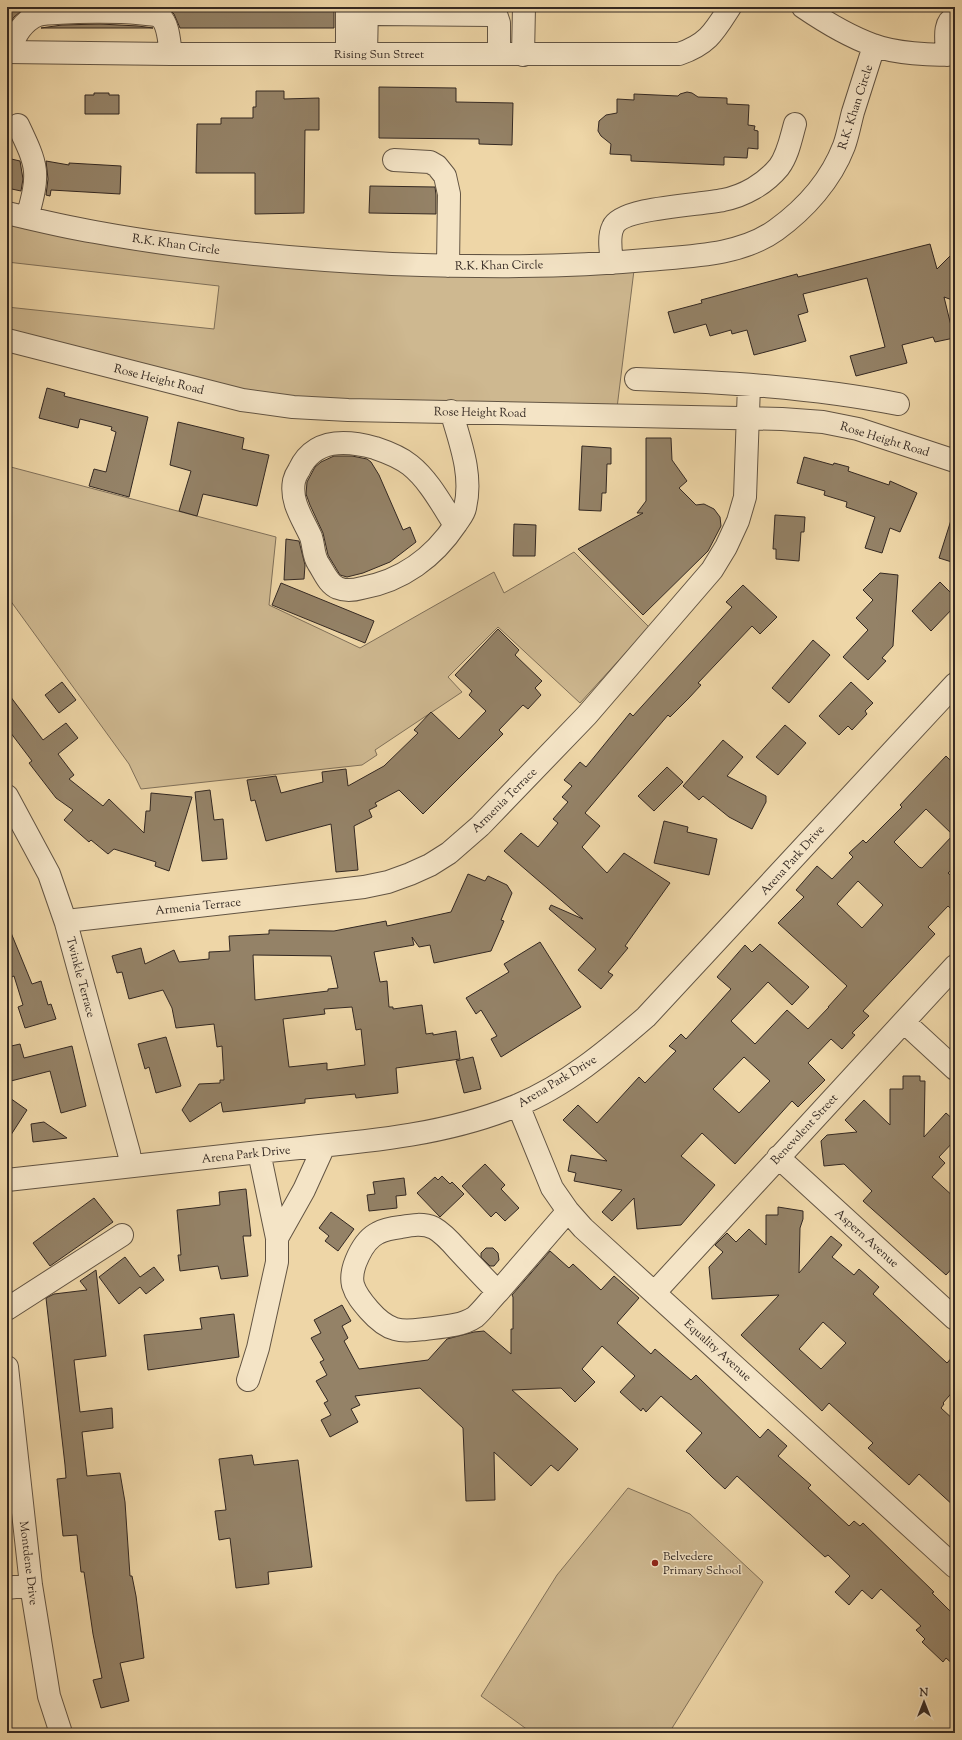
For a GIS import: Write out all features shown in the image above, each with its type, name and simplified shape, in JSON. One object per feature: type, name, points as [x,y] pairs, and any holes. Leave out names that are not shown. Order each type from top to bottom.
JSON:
[{"type":"street","points":[[347,7],[357,54]]},
{"type":"street","points":[[523,55],[524,7]]},
{"type":"street","name":"Rising Sun Street","points":[[7,52],[171,54],[679,54],[693,49],[713,34],[730,7]]},
{"type":"street","points":[[803,7],[847,34],[874,46],[910,52],[951,54],[947,25],[950,20],[955,17]]},
{"type":"street","points":[[357,54],[373,11],[491,15],[497,17],[499,23],[499,54]]},
{"type":"street","points":[[7,52],[20,28],[29,20],[39,15],[58,13],[124,12],[158,15],[166,26],[171,54]]},
{"type":"street","name":"R.K. Khan Circle","points":[[17,216],[95,232],[200,248],[263,256],[337,261],[448,266],[612,263],[717,252],[750,244],[773,232],[796,215],[813,196],[822,184],[844,146],[874,46]]},
{"type":"street","points":[[612,263],[611,233],[613,226],[618,220],[646,211],[724,200],[748,192],[760,184],[780,166],[786,155],[795,124]]},
{"type":"street","points":[[17,216],[36,180],[36,167],[18,125]]},
{"type":"street","points":[[394,160],[430,162],[437,166],[445,176],[449,194],[448,266]]},
{"type":"street","name":"Rose Height Road","points":[[7,340],[242,400],[293,407],[340,410],[451,411],[782,419],[830,423],[858,429],[955,461]]},
{"type":"street","points":[[636,379],[749,385],[853,395],[898,404]]},
{"type":"street","name":"Armenia Terrace","points":[[66,923],[75,920],[364,887],[388,882],[410,874],[430,865],[449,853],[480,826],[587,714],[712,570],[726,548],[738,521],[745,497],[749,385]]},
{"type":"street","points":[[451,411],[465,460],[467,478],[465,510],[455,525],[434,552],[419,565],[405,573],[376,586],[355,590],[339,589],[329,583],[315,559],[312,540],[297,511],[294,488],[294,479],[302,462],[319,448],[342,442],[367,446],[397,456],[410,465],[423,477],[455,525]]},
{"type":"street","name":"Arena Park Drive","points":[[7,1180],[324,1146],[408,1135],[456,1126],[518,1105],[542,1093],[605,1052],[646,1017],[955,684]]},
{"type":"street","name":"Twinkle Terrace","points":[[7,796],[49,874],[66,923],[129,1153],[131,1166]]},
{"type":"street","name":"Benevolent Street","points":[[655,1292],[955,966]]},
{"type":"street","points":[[904,1022],[955,1069]]},
{"type":"street","name":"Equality Avenue","points":[[518,1105],[552,1188],[568,1211],[583,1228],[955,1567]]},
{"type":"street","points":[[277,1238],[304,1190],[324,1146]]},
{"type":"street","points":[[248,1380],[258,1348],[277,1262],[277,1238],[259,1152]]},
{"type":"street","name":"Aspern Avenue","points":[[778,1157],[955,1319]]},
{"type":"street","points":[[498,1292],[445,1236],[435,1228],[427,1225],[417,1224],[388,1229],[376,1234],[369,1240],[353,1266],[352,1274],[356,1292],[361,1301],[375,1317],[388,1327],[403,1331],[439,1327],[465,1322],[475,1317],[498,1292],[568,1211]]},
{"type":"street","points":[[7,1309],[122,1235]]},
{"type":"street","name":"Montdene Drive","points":[[7,1367],[31,1585],[49,1696],[61,1733]]},
{"type":"street","points":[[7,1588],[31,1585]]},
{"type":"shaded area","points":[[7,213],[201,247],[635,262],[616,416],[347,411],[7,340],[7,307],[214,329],[219,286],[7,262]]},
{"type":"shaded area","points":[[7,466],[276,537],[269,605],[360,648],[494,572],[504,593],[574,552],[649,627],[580,703],[498,627],[448,677],[462,692],[375,750],[377,755],[362,765],[141,789],[129,764],[7,596]]},
{"type":"shaded area","points":[[628,1488],[690,1514],[763,1582],[669,1733],[532,1733],[481,1696],[557,1575]]},
{"type":"building","points":[[7,7],[26,7],[14,17],[7,27]]},
{"type":"building","points":[[167,7],[334,7],[334,28],[180,28],[174,14]]},
{"type":"building","points":[[100,24],[153,28],[41,28],[62,25]]},
{"type":"building","points":[[379,87],[456,88],[456,102],[513,103],[512,145],[479,144],[479,139],[379,138]]},
{"type":"building","points":[[256,91],[284,91],[284,99],[319,98],[319,130],[305,130],[304,213],[255,214],[255,173],[196,173],[197,124],[221,124],[221,118],[253,118],[253,107],[256,107]]},
{"type":"building","points":[[687,92],[698,97],[727,98],[727,104],[749,105],[748,125],[755,126],[754,130],[758,131],[758,149],[748,148],[747,158],[724,157],[724,165],[631,161],[631,155],[610,154],[611,144],[601,136],[598,131],[599,121],[606,115],[617,113],[617,99],[634,100],[634,94],[678,96]]},
{"type":"building","points":[[94,93],[119,95],[119,114],[85,114],[85,95],[94,95]]},
{"type":"building","points":[[7,158],[20,161],[23,179],[21,191],[7,188]]},
{"type":"building","points":[[46,161],[69,165],[69,163],[121,166],[120,194],[51,190],[50,196],[46,195],[48,179]]},
{"type":"building","points":[[370,186],[435,187],[436,214],[369,213]]},
{"type":"building","points":[[930,244],[937,269],[955,251],[955,301],[944,297],[954,338],[935,342],[933,337],[902,345],[907,363],[856,376],[850,356],[885,347],[867,278],[803,294],[808,312],[798,315],[806,341],[792,345],[754,355],[747,330],[732,334],[731,330],[710,336],[706,324],[674,333],[668,312],[702,303],[701,300],[797,274],[798,277]]},
{"type":"building","points":[[47,388],[65,393],[64,396],[148,417],[129,497],[89,486],[94,469],[106,472],[116,432],[111,430],[112,427],[80,419],[78,428],[39,418]]},
{"type":"building","points":[[178,422],[244,438],[242,449],[269,455],[257,506],[203,494],[197,516],[179,511],[191,471],[170,465]]},
{"type":"building","points":[[646,438],[671,438],[672,460],[687,481],[679,488],[696,505],[704,504],[714,509],[720,517],[721,526],[708,551],[643,615],[578,549],[643,513],[637,513],[646,501]]},
{"type":"building","points":[[582,446],[611,448],[611,464],[607,464],[606,493],[602,493],[601,511],[579,510]]},
{"type":"building","points":[[334,456],[352,456],[367,459],[371,462],[379,475],[403,530],[410,527],[416,542],[390,562],[363,573],[347,577],[340,575],[328,555],[323,533],[306,494],[307,482],[315,467],[321,462]]},
{"type":"building","points":[[804,457],[833,465],[834,463],[849,467],[848,471],[889,485],[890,481],[917,493],[900,532],[890,528],[882,553],[865,548],[875,517],[846,507],[847,502],[824,495],[825,491],[797,483]]},
{"type":"building","points":[[775,515],[805,517],[804,532],[801,532],[799,561],[776,559],[776,549],[773,549]]},
{"type":"building","points":[[952,517],[955,517],[955,563],[939,558]]},
{"type":"building","points":[[514,524],[536,525],[535,556],[513,556]]},
{"type":"building","points":[[286,539],[299,541],[305,565],[304,579],[284,580]]},
{"type":"building","points":[[880,573],[898,575],[893,646],[882,658],[886,661],[868,680],[843,657],[868,630],[856,618],[873,600],[863,590]]},
{"type":"building","points":[[940,582],[955,597],[955,606],[931,631],[912,611]]},
{"type":"building","points":[[281,583],[374,621],[365,643],[272,605]]},
{"type":"building","points":[[743,585],[777,617],[760,634],[752,626],[698,683],[701,685],[689,698],[670,717],[668,715],[585,813],[600,826],[582,847],[607,873],[624,853],[670,883],[625,946],[628,948],[608,972],[613,975],[601,989],[578,970],[596,949],[549,909],[551,905],[583,919],[504,851],[521,833],[538,847],[558,823],[553,819],[568,802],[562,797],[572,786],[564,780],[580,762],[586,767],[630,713],[633,716],[732,607],[726,602]]},
{"type":"building","points":[[498,629],[519,650],[515,655],[542,681],[535,688],[541,695],[528,709],[523,705],[499,730],[503,734],[423,814],[399,790],[375,803],[377,806],[369,810],[372,817],[354,826],[358,870],[336,872],[331,824],[266,841],[255,800],[251,801],[247,780],[276,776],[281,793],[323,782],[322,772],[346,769],[348,786],[384,766],[418,733],[414,730],[431,712],[459,739],[486,711],[469,695],[472,691],[455,675]]},
{"type":"building","points":[[813,640],[830,655],[789,703],[772,688]]},
{"type":"building","points":[[62,682],[76,700],[59,713],[45,695]]},
{"type":"building","points":[[851,682],[873,703],[865,711],[867,714],[852,730],[848,726],[839,735],[819,716]]},
{"type":"building","points":[[7,692],[43,740],[66,723],[78,738],[58,754],[74,775],[69,779],[103,806],[109,799],[144,833],[146,811],[150,811],[151,793],[192,797],[169,871],[155,866],[156,862],[114,849],[108,854],[91,840],[89,842],[64,820],[73,810],[56,798],[29,763],[32,761],[7,728]]},
{"type":"building","points":[[785,725],[806,743],[778,775],[756,757]]},
{"type":"building","points":[[723,740],[743,757],[727,776],[766,796],[766,802],[752,829],[729,817],[703,796],[699,800],[683,786]]},
{"type":"building","points":[[946,756],[955,765],[955,866],[948,873],[955,880],[955,913],[948,906],[928,927],[935,934],[863,1011],[869,1016],[852,1033],[855,1035],[842,1049],[831,1039],[808,1063],[825,1080],[798,1107],[792,1101],[735,1164],[702,1133],[681,1156],[715,1185],[681,1225],[637,1229],[634,1198],[612,1221],[602,1212],[622,1190],[574,1181],[576,1173],[568,1171],[571,1155],[607,1161],[563,1120],[578,1105],[597,1123],[639,1077],[645,1083],[676,1051],[669,1046],[681,1034],[686,1039],[731,989],[717,977],[745,945],[752,952],[760,944],[809,987],[792,1005],[768,982],[731,1021],[755,1044],[787,1010],[808,1029],[847,986],[778,923],[804,897],[796,890],[817,866],[832,879],[853,857],[849,853],[863,840],[866,843],[902,807],[900,805]],"holes":[[[926,809],[953,835],[922,868],[919,867],[894,842]],[[858,881],[883,905],[862,928],[837,904]],[[744,1057],[770,1081],[739,1113],[713,1089]]]},
{"type":"building","points":[[667,767],[683,782],[654,811],[638,796]]},
{"type":"building","points":[[210,790],[214,820],[223,819],[227,859],[202,861],[195,792]]},
{"type":"building","points":[[664,821],[688,827],[687,832],[717,839],[709,875],[654,863]]},
{"type":"building","points":[[468,874],[485,881],[488,876],[507,885],[512,893],[501,920],[504,921],[491,951],[434,963],[430,945],[419,947],[412,937],[414,945],[374,952],[380,982],[387,981],[389,1007],[393,1007],[393,1009],[422,1005],[426,1034],[433,1033],[433,1035],[456,1031],[460,1059],[396,1068],[398,1093],[356,1098],[355,1094],[305,1099],[305,1103],[223,1112],[221,1102],[190,1122],[182,1110],[199,1084],[220,1083],[220,1080],[224,1080],[222,1046],[217,1047],[214,1024],[176,1028],[172,1008],[163,990],[129,999],[122,972],[117,973],[112,956],[141,948],[145,964],[174,950],[179,962],[209,959],[209,952],[230,951],[229,936],[269,934],[269,930],[334,931],[386,921],[387,926],[451,912]],"holes":[[[253,955],[331,956],[338,988],[328,989],[328,991],[255,1000]],[[352,1007],[356,1030],[361,1029],[365,1065],[327,1070],[327,1063],[289,1067],[283,1019],[325,1014],[324,1009]]]},
{"type":"building","points":[[7,923],[32,984],[41,981],[48,1005],[51,1004],[56,1019],[25,1028],[18,1007],[23,1005],[14,976],[7,979]]},
{"type":"building","points":[[540,942],[581,1007],[501,1057],[491,1039],[497,1036],[481,1010],[476,1014],[466,998],[509,972],[504,964]]},
{"type":"building","points":[[166,1037],[181,1086],[156,1093],[149,1067],[145,1069],[138,1044]]},
{"type":"building","points":[[20,1044],[24,1058],[72,1046],[86,1106],[61,1113],[50,1071],[7,1082],[7,1047]]},
{"type":"building","points":[[473,1057],[481,1089],[464,1093],[456,1061]]},
{"type":"building","points":[[903,1076],[920,1076],[920,1081],[925,1081],[924,1137],[946,1113],[955,1121],[955,1140],[939,1157],[945,1163],[932,1177],[955,1198],[955,1265],[946,1275],[863,1201],[872,1191],[844,1164],[824,1166],[821,1141],[827,1135],[857,1132],[845,1120],[864,1100],[890,1125],[890,1089],[903,1089]]},
{"type":"building","points":[[7,1096],[27,1110],[7,1141]]},
{"type":"building","points":[[44,1122],[67,1138],[33,1142],[31,1124]]},
{"type":"building","points":[[485,1164],[505,1185],[501,1189],[519,1208],[505,1221],[496,1212],[491,1217],[462,1186]]},
{"type":"building","points":[[442,1176],[450,1184],[452,1182],[464,1194],[440,1217],[417,1193],[435,1177],[438,1180]]},
{"type":"building","points":[[404,1178],[406,1195],[396,1196],[397,1208],[369,1211],[367,1195],[375,1194],[373,1182]]},
{"type":"building","points":[[246,1189],[251,1236],[243,1236],[248,1276],[221,1279],[218,1266],[180,1271],[178,1255],[181,1255],[177,1210],[220,1205],[219,1192]]},
{"type":"building","points":[[94,1198],[113,1222],[50,1266],[33,1243]]},
{"type":"building","points":[[778,1207],[803,1211],[803,1219],[800,1228],[799,1273],[831,1236],[842,1245],[832,1257],[854,1275],[859,1269],[879,1287],[873,1294],[947,1363],[955,1354],[955,1389],[943,1403],[944,1404],[941,1408],[955,1421],[955,1507],[919,1474],[909,1485],[868,1448],[873,1443],[829,1403],[822,1411],[741,1335],[779,1295],[712,1299],[709,1267],[723,1252],[715,1245],[727,1233],[736,1242],[749,1229],[766,1245],[766,1215],[778,1215]],"holes":[[[823,1322],[846,1343],[821,1369],[799,1349]]]},
{"type":"building","points":[[331,1212],[354,1229],[338,1251],[325,1241],[329,1236],[319,1228]]},
{"type":"building","points":[[486,1248],[493,1248],[498,1253],[499,1260],[494,1266],[490,1266],[481,1257],[481,1253]]},
{"type":"building","points":[[550,1251],[569,1268],[573,1264],[601,1290],[614,1276],[639,1298],[617,1323],[651,1354],[655,1349],[691,1380],[696,1375],[760,1438],[768,1429],[787,1446],[778,1456],[811,1485],[808,1488],[849,1526],[854,1521],[860,1526],[863,1523],[934,1592],[932,1593],[955,1616],[955,1666],[946,1658],[943,1662],[922,1642],[925,1639],[916,1630],[921,1626],[881,1589],[872,1599],[862,1590],[849,1605],[835,1592],[850,1576],[828,1555],[825,1557],[737,1476],[725,1489],[712,1477],[686,1451],[702,1433],[661,1396],[646,1412],[643,1408],[641,1411],[620,1392],[635,1376],[602,1346],[582,1369],[595,1382],[575,1402],[561,1388],[512,1390],[578,1449],[558,1471],[551,1465],[531,1486],[494,1452],[495,1500],[466,1501],[463,1428],[420,1388],[355,1396],[360,1405],[351,1409],[358,1422],[330,1437],[321,1420],[331,1415],[324,1403],[328,1401],[316,1381],[327,1375],[320,1362],[324,1360],[311,1338],[321,1333],[314,1320],[342,1305],[351,1321],[342,1326],[348,1338],[344,1341],[359,1369],[428,1360],[447,1339],[484,1331],[511,1354],[511,1329],[513,1329],[512,1295]]},
{"type":"building","points":[[125,1257],[140,1277],[154,1267],[164,1280],[146,1294],[140,1287],[119,1304],[99,1277]]},
{"type":"building","points":[[96,1270],[106,1356],[74,1360],[80,1412],[112,1408],[113,1428],[82,1432],[87,1476],[120,1473],[125,1502],[130,1576],[132,1576],[136,1596],[144,1658],[120,1663],[129,1701],[101,1708],[93,1680],[102,1678],[93,1634],[84,1572],[81,1572],[77,1535],[63,1536],[57,1479],[66,1478],[46,1298],[54,1294],[87,1290],[80,1281]]},
{"type":"building","points":[[234,1314],[239,1357],[148,1370],[144,1335],[202,1329],[200,1318]]},
{"type":"building","points":[[252,1455],[254,1465],[298,1460],[312,1567],[268,1572],[269,1584],[236,1588],[230,1538],[219,1540],[215,1511],[226,1510],[219,1459]]},
{"type":"place","name":"Belvedere Primary School","points":[[655,1563]]}]
